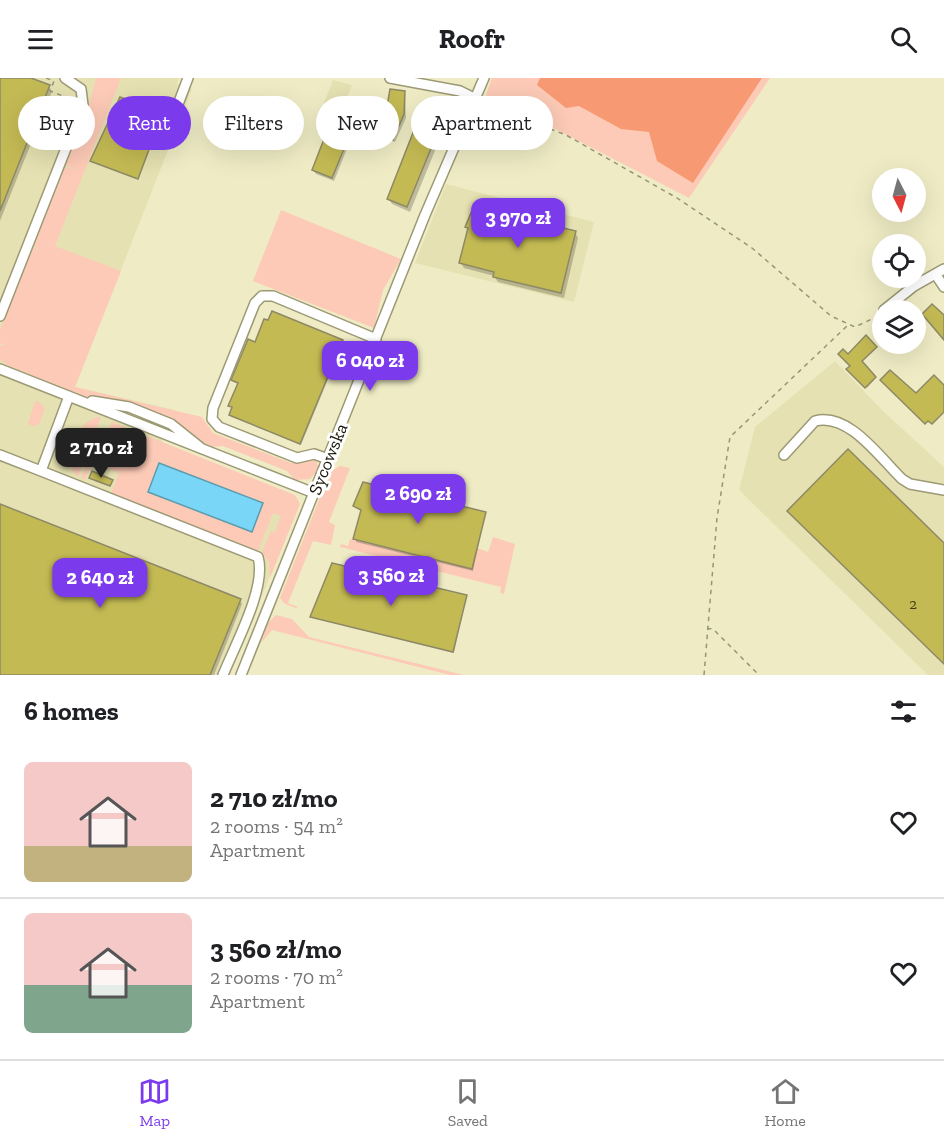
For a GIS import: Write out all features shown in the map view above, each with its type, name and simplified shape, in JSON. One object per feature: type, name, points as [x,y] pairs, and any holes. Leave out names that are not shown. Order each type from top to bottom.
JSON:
[{"type":"street","points":[[0,316],[83,105],[84,96],[79,86],[65,78]]},
{"type":"street","points":[[181,96],[188,78]]},
{"type":"street","points":[[390,78],[460,91],[470,96]]},
{"type":"street","name":"Sycowska","points":[[475,96],[484,78]]},
{"type":"street","name":"Sycowska","points":[[241,675],[453,150]]},
{"type":"street","points":[[897,300],[914,286],[944,269]]},
{"type":"street","points":[[936,275],[944,287]]},
{"type":"street","points":[[328,459],[314,453],[297,458],[219,427],[212,419],[213,408],[255,303],[262,296],[273,296],[376,339]]},
{"type":"street","points":[[0,369],[314,493]]},
{"type":"street","points":[[41,471],[69,396]]},
{"type":"street","points":[[784,455],[815,422],[831,420],[850,428],[902,479],[910,484],[944,490]]},
{"type":"street","points":[[0,455],[258,557],[261,568],[256,591],[223,675]]},
{"type":"path","points":[[553,130],[566,135],[677,198],[752,248],[831,316],[855,327],[872,318]]},
{"type":"path","points":[[704,675],[717,518],[730,437],[848,325]]},
{"type":"path","points":[[707,628],[713,629],[759,675]]},
{"type":"shaded area","points":[[0,78],[179,78],[177,84],[192,89],[189,96],[107,96],[107,150],[168,150],[75,387],[175,410],[147,410],[143,418],[156,423],[151,434],[163,439],[162,442],[276,489],[292,522],[230,675],[0,675]]},
{"type":"shaded area","points":[[96,78],[121,78],[114,96],[107,96],[107,114],[95,144],[95,96],[92,96]]},
{"type":"shaded area","points":[[492,78],[770,78],[689,198],[553,128],[553,96],[486,95]]},
{"type":"shaded area","points":[[540,78],[762,78],[693,183],[657,161],[649,132],[621,129],[579,106],[566,108],[537,85]]},
{"type":"shaded area","points":[[333,80],[352,85],[348,96],[327,96]]},
{"type":"shaded area","points":[[71,150],[93,150],[55,246],[121,271],[75,387],[202,417],[213,433],[291,463],[312,458],[316,460],[319,469],[310,479],[295,480],[287,471],[223,446],[212,447],[203,443],[182,425],[128,403],[89,398],[11,367],[0,360],[0,345],[6,345],[0,343],[0,330],[31,252],[38,255],[31,251],[33,248],[40,249],[33,246],[65,167],[77,170],[65,165]]},
{"type":"shaded area","points":[[446,184],[594,222],[574,302],[415,263]]},
{"type":"shaded area","points":[[281,210],[401,259],[383,290],[374,328],[253,281]]},
{"type":"shaded area","points":[[835,361],[883,411],[944,467],[944,675],[928,675],[739,490],[755,427]]},
{"type":"shaded area","points":[[38,401],[45,408],[39,424],[34,426],[28,424],[35,402]]},
{"type":"shaded area","points":[[101,417],[78,477],[70,461],[74,441],[85,424]]},
{"type":"shaded area","points":[[112,422],[295,495],[300,504],[270,578],[269,562],[262,552],[271,531],[275,532],[281,516],[273,513],[258,551],[111,494],[119,473],[93,462],[85,479],[81,478],[95,441],[104,444]]},
{"type":"shaded area","points":[[340,466],[350,468],[329,522],[335,525],[331,545],[313,541],[288,603],[298,607],[296,608],[285,604],[280,598],[330,472]]},
{"type":"shaded area","points":[[493,537],[515,544],[504,594],[500,593],[501,587],[340,547],[341,544],[348,546],[350,539],[471,569],[477,548],[488,552]]},
{"type":"shaded area","points":[[276,615],[292,619],[309,637],[464,675],[450,675],[272,630],[261,643],[268,623]]},
{"type":"water","points":[[159,463],[263,503],[252,532],[148,492]]},
{"type":"building","points":[[0,78],[31,78],[50,85],[46,96],[18,96],[18,150],[24,150],[0,211]]},
{"type":"building","points":[[390,89],[405,91],[404,114],[399,126],[399,96],[389,96]]},
{"type":"building","points":[[107,125],[107,150],[149,150],[138,179],[90,161]]},
{"type":"building","points":[[411,138],[411,150],[430,150],[407,207],[387,199]]},
{"type":"building","points":[[320,150],[343,150],[332,178],[312,170]]},
{"type":"building","points":[[474,206],[576,231],[561,293],[493,277],[494,272],[459,263],[468,228],[465,227]]},
{"type":"building","points":[[932,304],[944,315],[944,340],[926,319],[926,310]]},
{"type":"building","points":[[272,311],[343,340],[300,444],[229,415],[232,407],[228,406],[238,383],[231,380],[248,339],[255,342],[264,319],[268,320]]},
{"type":"building","points":[[866,335],[872,342],[872,352],[862,361],[876,377],[865,388],[846,369],[850,366],[838,354],[843,349],[848,354]]},
{"type":"building","points":[[890,370],[916,393],[934,375],[944,385],[944,412],[932,424],[928,421],[925,424],[880,380]]},
{"type":"building","points":[[98,432],[122,437],[126,441],[126,450],[116,454],[108,446],[95,441]]},
{"type":"building","points":[[848,449],[944,543],[944,664],[787,511]]},
{"type":"building","points":[[92,471],[113,480],[110,486],[89,478]]},
{"type":"building","points":[[363,482],[486,512],[472,569],[353,539],[361,510],[353,506]]},
{"type":"building","points":[[0,504],[241,599],[210,675],[0,675]]},
{"type":"building","points":[[332,563],[467,595],[453,652],[310,617]]}]
